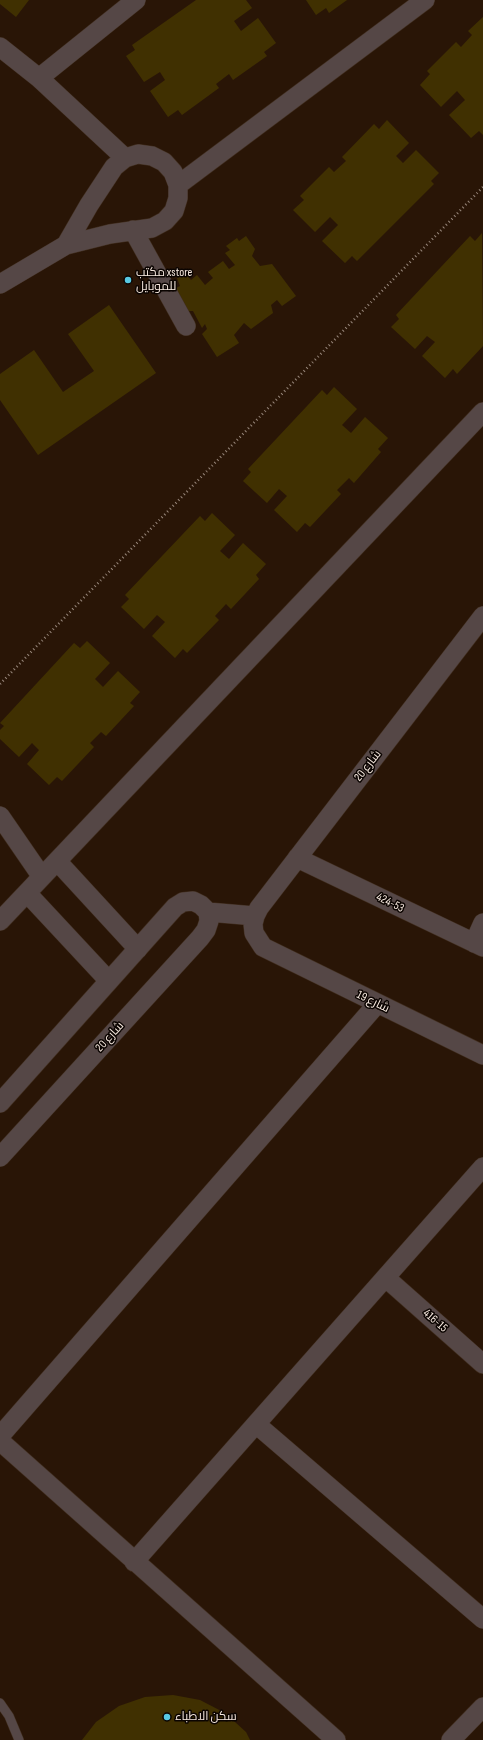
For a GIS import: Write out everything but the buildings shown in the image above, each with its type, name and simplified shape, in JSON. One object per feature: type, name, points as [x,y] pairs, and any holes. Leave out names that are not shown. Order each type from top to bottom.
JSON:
[{"type":"street","points":[[39,78],[136,0]]},
{"type":"street","points":[[178,185],[425,0]]},
{"type":"street","points":[[0,47],[39,78],[125,158]]},
{"type":"street","points":[[0,284],[66,245],[95,237],[152,228],[165,221],[174,211],[178,198],[178,185],[173,172],[164,162],[152,156],[138,154],[125,158],[114,167],[101,186],[66,245]]},
{"type":"street","points":[[133,230],[186,326]]},
{"type":"street","points":[[0,921],[483,412]]},
{"type":"street","name":"شارع 20","points":[[255,916],[259,908],[297,858],[483,616]]},
{"type":"street","points":[[0,816],[42,877]]},
{"type":"street","name":"424-53","points":[[297,858],[479,945]]},
{"type":"street","points":[[57,861],[138,949]]},
{"type":"street","points":[[27,892],[109,981]]},
{"type":"street","points":[[0,1104],[175,907],[183,902],[193,901],[201,904],[208,912],[255,916]]},
{"type":"street","name":"شارع 20","points":[[0,1158],[200,938],[206,930],[209,921],[208,912]]},
{"type":"street","name":"شارع 19","points":[[255,916],[254,933],[263,947],[483,1055]]},
{"type":"street","points":[[479,945],[483,923]]},
{"type":"street","points":[[0,1436],[377,1004]]},
{"type":"street","points":[[134,1562],[386,1278],[483,1166]]},
{"type":"street","name":"416-15","points":[[386,1278],[483,1364]]},
{"type":"street","points":[[256,1424],[483,1619]]},
{"type":"street","points":[[0,1441],[134,1562],[336,1740]]},
{"type":"street","points":[[450,1740],[483,1707]]},
{"type":"lane","points":[[0,1703],[9,1716],[19,1740]]},
{"type":"path","points":[[0,684],[483,187]]},
{"type":"place","name":"مكتب xstore للموبايل","points":[[128,280]]},
{"type":"place","name":"سكن الاطباء","points":[[167,1717]]}]
